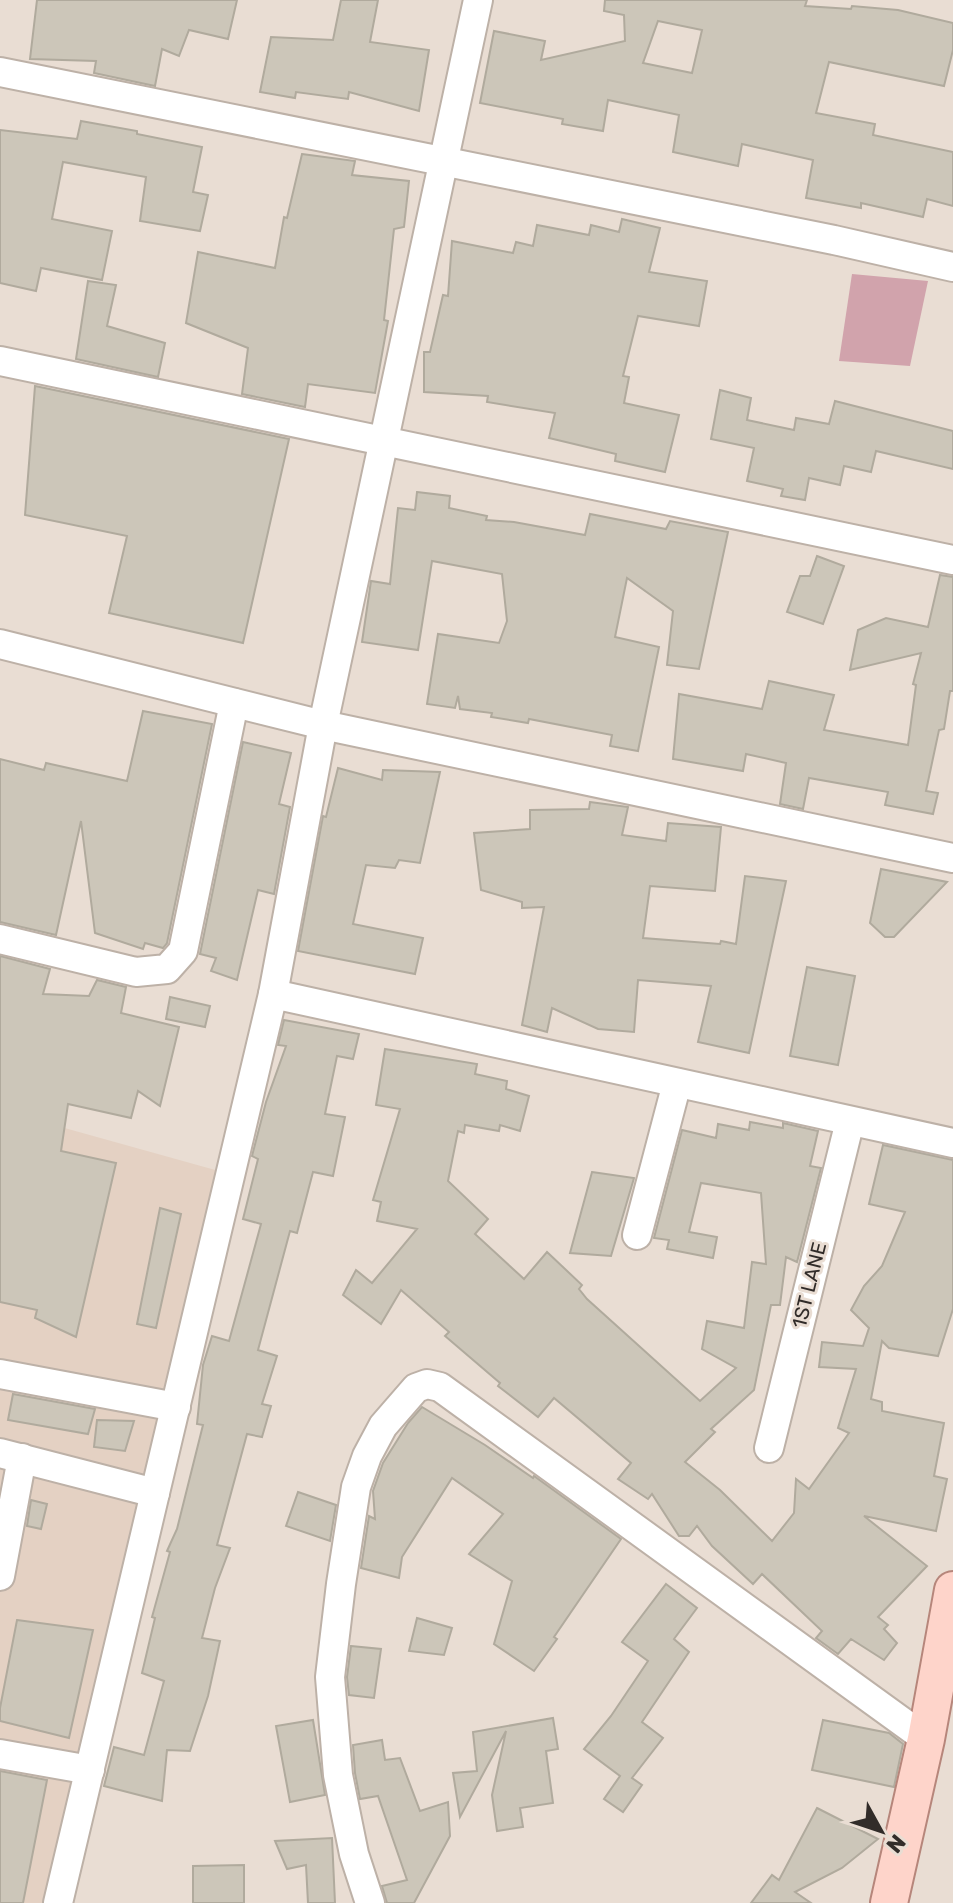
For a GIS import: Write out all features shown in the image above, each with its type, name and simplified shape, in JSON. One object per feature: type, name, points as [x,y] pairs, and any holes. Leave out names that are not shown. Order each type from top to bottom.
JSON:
[{"type":"main road","points":[[889,1903],[926,1739],[953,1590]]},
{"type":"street","points":[[58,1903],[273,994],[323,725],[478,0]]},
{"type":"street","points":[[0,72],[834,240],[953,267]]},
{"type":"street","points":[[0,361],[953,560]]},
{"type":"street","points":[[0,644],[323,725],[953,858]]},
{"type":"street","points":[[0,939],[136,972],[167,969],[183,951],[234,703]]},
{"type":"street","points":[[273,994],[953,1143]]},
{"type":"street","points":[[637,1235],[677,1083]]},
{"type":"street","name":"1ST LANE","points":[[769,1448],[850,1121]]},
{"type":"street","points":[[0,1374],[176,1407]]},
{"type":"street","points":[[370,1903],[354,1854],[338,1775],[330,1677],[356,1487],[367,1456],[383,1426],[416,1388],[427,1384],[440,1387],[926,1739]]},
{"type":"street","points":[[0,1576],[11,1456],[155,1493]]},
{"type":"street","points":[[0,1754],[90,1770]]},
{"type":"shaded area","points":[[852,274],[928,281],[910,366],[839,361]]},
{"type":"shaded area","points":[[0,1110],[226,1173],[180,1385],[44,1903],[0,1903]]},
{"type":"building","points":[[37,0],[237,0],[228,39],[189,30],[179,56],[162,49],[155,86],[94,73],[96,61],[30,59]]},
{"type":"building","points":[[341,0],[378,0],[370,42],[429,50],[419,111],[349,92],[348,99],[296,92],[295,98],[260,92],[271,37],[333,40]]},
{"type":"building","points":[[605,0],[807,0],[805,6],[898,10],[953,23],[953,50],[944,86],[829,62],[816,113],[875,124],[873,135],[953,152],[953,206],[927,199],[923,217],[861,203],[861,208],[806,198],[813,160],[742,144],[738,166],[673,152],[679,115],[608,100],[603,131],[562,124],[563,119],[480,103],[494,31],[545,41],[541,60],[625,41],[624,15],[604,11]],"holes":[[[658,21],[702,30],[692,73],[643,63]]]},
{"type":"building","points":[[81,121],[202,147],[193,192],[208,195],[200,231],[140,221],[146,177],[63,162],[52,219],[112,231],[102,280],[41,268],[36,291],[0,283],[0,130],[77,139]]},
{"type":"building","points":[[302,154],[355,161],[352,175],[409,181],[404,227],[394,229],[384,320],[388,321],[375,393],[308,384],[305,407],[242,394],[248,348],[186,323],[198,252],[275,268],[284,217],[287,218]]},
{"type":"building","points":[[622,219],[660,228],[649,272],[707,281],[699,326],[638,316],[623,376],[629,377],[624,403],[679,415],[665,472],[615,461],[616,454],[549,438],[555,413],[487,402],[488,396],[424,392],[424,352],[430,352],[443,295],[448,296],[452,241],[513,253],[516,242],[533,246],[537,225],[589,235],[591,225],[619,232]]},
{"type":"building","points":[[88,281],[116,285],[107,326],[165,343],[158,377],[76,359]]},
{"type":"building","points":[[35,386],[289,439],[243,643],[109,613],[127,536],[25,515]]},
{"type":"building","points":[[720,390],[751,398],[747,420],[794,430],[796,418],[829,424],[835,401],[953,431],[953,469],[876,451],[871,472],[844,466],[840,485],[809,478],[805,500],[781,496],[783,489],[747,481],[754,448],[711,439]]},
{"type":"building","points":[[417,492],[450,496],[449,508],[487,516],[486,520],[585,535],[590,514],[666,529],[670,521],[728,532],[699,669],[667,665],[673,611],[627,578],[615,637],[659,647],[638,751],[610,746],[612,735],[529,719],[528,723],[491,717],[492,713],[460,709],[458,696],[455,708],[427,704],[438,634],[499,643],[507,621],[502,574],[432,561],[418,650],[362,642],[371,581],[390,584],[398,508],[415,510]]},
{"type":"building","points":[[817,556],[844,566],[823,624],[787,612],[800,576],[810,576]]},
{"type":"building","points":[[940,575],[953,577],[953,691],[950,691],[944,729],[939,730],[926,791],[938,793],[933,814],[885,805],[888,792],[809,778],[803,809],[780,804],[786,763],[746,754],[743,771],[673,759],[679,694],[762,709],[769,681],[834,695],[824,730],[908,745],[916,685],[913,684],[921,653],[850,670],[858,630],[886,618],[928,627]]},
{"type":"building","points":[[143,711],[212,724],[167,943],[163,948],[145,943],[143,949],[95,933],[81,821],[56,935],[0,922],[0,759],[44,770],[46,763],[127,781]]},
{"type":"building","points":[[243,742],[291,753],[279,804],[290,807],[274,894],[258,890],[237,980],[211,971],[216,958],[200,954]]},
{"type":"building","points":[[338,768],[382,780],[383,770],[440,772],[420,863],[399,860],[395,868],[366,865],[353,924],[423,938],[415,974],[298,951],[323,816],[326,817]]},
{"type":"building","points":[[590,802],[628,807],[622,835],[666,841],[668,823],[721,827],[715,891],[650,886],[643,938],[736,944],[745,876],[786,881],[749,1053],[698,1042],[711,986],[638,980],[634,1032],[598,1029],[552,1008],[547,1032],[522,1025],[544,907],[522,908],[522,902],[481,890],[474,833],[530,829],[530,810],[589,809]]},
{"type":"building","points":[[881,869],[947,882],[894,937],[885,937],[870,923]]},
{"type":"building","points":[[0,956],[50,969],[43,994],[89,996],[97,980],[126,987],[121,1013],[179,1027],[160,1106],[138,1091],[131,1118],[68,1104],[61,1151],[116,1163],[76,1337],[35,1318],[37,1310],[0,1302]]},
{"type":"building","points":[[807,967],[855,976],[838,1065],[790,1056]]},
{"type":"building","points":[[170,997],[210,1006],[205,1027],[166,1019]]},
{"type":"building","points":[[284,1020],[359,1034],[353,1059],[337,1056],[325,1114],[345,1117],[333,1176],[313,1172],[297,1233],[290,1231],[258,1350],[277,1356],[262,1404],[271,1406],[262,1437],[247,1434],[217,1545],[230,1548],[215,1588],[202,1638],[220,1641],[208,1696],[190,1751],[167,1750],[162,1801],[104,1786],[114,1747],[144,1755],[164,1681],[142,1673],[155,1618],[152,1617],[170,1552],[167,1551],[177,1529],[203,1425],[197,1424],[203,1365],[212,1336],[229,1341],[261,1224],[243,1219],[258,1159],[252,1156],[266,1102],[286,1046],[278,1045]]},
{"type":"building","points":[[385,1049],[477,1064],[475,1074],[507,1081],[506,1089],[529,1096],[520,1131],[500,1125],[499,1131],[465,1125],[464,1133],[458,1131],[448,1181],[488,1219],[475,1234],[524,1279],[547,1252],[582,1285],[579,1289],[587,1299],[700,1401],[736,1368],[702,1349],[707,1321],[744,1328],[752,1262],[766,1264],[761,1193],[701,1183],[689,1232],[717,1237],[713,1258],[667,1249],[669,1240],[654,1238],[682,1130],[716,1138],[718,1124],[749,1130],[750,1122],[783,1128],[783,1123],[818,1131],[810,1166],[821,1168],[797,1262],[786,1257],[780,1305],[771,1305],[754,1390],[711,1429],[715,1432],[685,1462],[720,1490],[772,1541],[794,1513],[796,1479],[809,1489],[849,1433],[838,1428],[856,1369],[819,1367],[822,1342],[863,1346],[869,1328],[851,1310],[864,1286],[882,1266],[905,1212],[869,1204],[883,1145],[953,1160],[953,1309],[938,1356],[889,1348],[882,1341],[871,1399],[882,1402],[882,1411],[944,1423],[934,1476],[947,1479],[936,1531],[864,1516],[927,1566],[878,1617],[888,1625],[884,1629],[897,1643],[884,1660],[851,1639],[838,1654],[816,1638],[822,1631],[762,1574],[753,1584],[712,1546],[697,1526],[689,1536],[679,1536],[652,1494],[648,1499],[618,1479],[631,1463],[554,1398],[538,1417],[498,1386],[500,1383],[445,1336],[449,1332],[401,1290],[381,1324],[343,1295],[356,1270],[372,1283],[417,1229],[377,1221],[381,1202],[373,1200],[400,1109],[376,1105]]},
{"type":"building","points":[[592,1172],[634,1178],[611,1256],[570,1253]]},
{"type":"building","points":[[160,1208],[181,1214],[156,1328],[137,1324]]},
{"type":"building","points":[[13,1394],[95,1409],[88,1434],[8,1420]]},
{"type":"building","points":[[422,1407],[534,1476],[621,1539],[534,1671],[494,1644],[512,1581],[469,1554],[503,1514],[452,1478],[402,1557],[399,1578],[361,1568],[369,1516],[375,1519],[373,1491],[383,1463]]},
{"type":"building","points":[[97,1420],[134,1421],[125,1451],[94,1447]]},
{"type":"building","points":[[298,1492],[336,1505],[330,1541],[286,1526]]},
{"type":"building","points":[[31,1500],[47,1504],[41,1529],[27,1526]]},
{"type":"building","points":[[666,1584],[697,1608],[674,1639],[689,1652],[642,1722],[663,1738],[632,1778],[642,1785],[623,1812],[604,1799],[620,1776],[584,1749],[611,1716],[648,1661],[622,1642]]},
{"type":"building","points":[[417,1618],[452,1628],[444,1655],[409,1651]]},
{"type":"building","points":[[17,1620],[93,1630],[69,1738],[0,1721]]},
{"type":"building","points":[[351,1646],[381,1649],[374,1698],[349,1695],[347,1677]]},
{"type":"building","points":[[553,1718],[558,1749],[546,1751],[553,1803],[520,1808],[523,1827],[497,1831],[492,1795],[506,1731],[460,1817],[453,1773],[477,1771],[473,1732]]},
{"type":"building","points":[[313,1720],[325,1795],[290,1802],[276,1726]]},
{"type":"building","points":[[823,1720],[889,1733],[903,1744],[894,1787],[812,1770]]},
{"type":"building","points":[[382,1740],[385,1760],[400,1758],[420,1811],[448,1802],[450,1836],[414,1903],[387,1903],[382,1886],[407,1880],[378,1796],[360,1799],[353,1745]]},
{"type":"building","points":[[0,1771],[47,1780],[23,1903],[0,1903]]},
{"type":"building","points":[[817,1808],[878,1839],[842,1868],[795,1892],[811,1903],[751,1903],[772,1875],[779,1880]]},
{"type":"building","points":[[332,1838],[335,1903],[308,1903],[306,1865],[287,1869],[275,1841]]},
{"type":"building","points":[[244,1865],[244,1903],[193,1903],[193,1866]]}]
